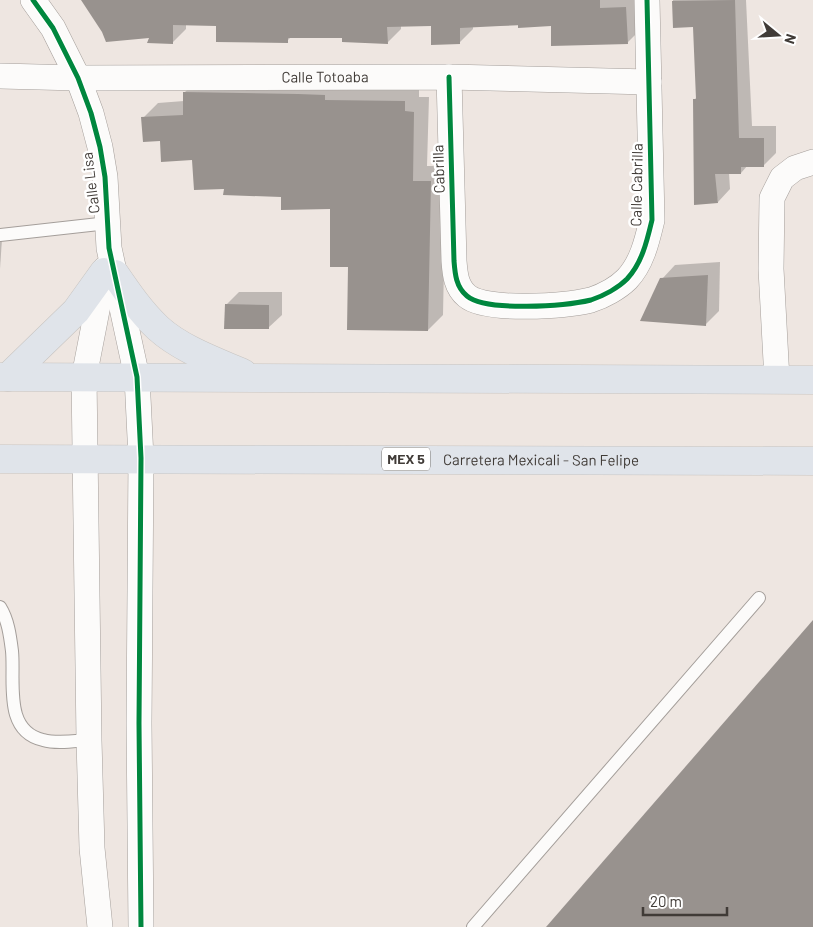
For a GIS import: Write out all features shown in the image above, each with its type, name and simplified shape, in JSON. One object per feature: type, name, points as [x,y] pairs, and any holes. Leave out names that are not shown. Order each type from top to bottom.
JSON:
[{"type":"highway","points":[[4,377],[76,311],[110,264],[139,308],[160,330],[187,347],[254,378]]},
{"type":"highway","points":[[4,377],[813,380]]},
{"type":"highway","name":"Carretera Mexicali - San Felipe","points":[[0,459],[813,461]]},
{"type":"street","name":"Calle Lisa","points":[[33,0],[53,28],[78,78],[100,147],[110,264],[137,377],[142,458],[139,713],[141,927]]},
{"type":"street","name":"Calle Cabrilla","points":[[454,261],[457,283],[468,297],[501,305],[533,306],[570,304],[601,296],[626,280],[638,266],[648,240],[652,220],[647,0]]},
{"type":"street","name":"Calle Totoaba","points":[[0,76],[78,78],[449,77],[650,82]]},
{"type":"street","name":"Cabrilla","points":[[449,77],[454,261]]},
{"type":"street","points":[[776,380],[771,269],[772,198],[782,178],[804,165]]},
{"type":"street","name":"Calle Lisa","points":[[100,927],[92,848],[84,377],[110,264]]},
{"type":"lane","points":[[0,236],[108,223]]},
{"type":"lane","points":[[473,927],[758,598]]},
{"type":"lane","points":[[0,607],[7,618],[12,651],[16,717],[24,731],[42,740],[89,740]]},
{"type":"building","points":[[81,0],[600,0],[600,8],[626,7],[628,44],[551,46],[551,26],[518,28],[518,25],[460,28],[460,44],[431,45],[431,26],[387,27],[388,44],[342,42],[342,38],[288,38],[288,43],[216,42],[216,26],[173,25],[173,44],[147,43],[149,38],[106,42],[102,32]]},
{"type":"building","points":[[735,0],[739,138],[764,138],[764,167],[741,167],[741,174],[715,174],[718,203],[694,205],[693,99],[696,99],[693,27],[673,28],[672,1]]},
{"type":"building","points":[[183,92],[325,95],[325,100],[405,101],[405,111],[414,112],[413,181],[431,181],[428,331],[347,330],[348,267],[330,267],[330,209],[281,210],[281,197],[223,195],[224,189],[194,190],[192,160],[161,162],[160,141],[143,142],[141,117],[183,115]]},
{"type":"building","points":[[708,275],[706,326],[640,321],[660,278]]},
{"type":"building","points":[[225,304],[269,305],[269,329],[224,329]]},
{"type":"building","points":[[813,620],[813,927],[546,927]]},
{"type":"cycle path","points":[[33,0],[53,28],[78,78],[91,113],[100,147],[105,177],[109,248],[137,377],[141,458],[139,723],[141,927]]},
{"type":"cycle path","points":[[449,77],[454,261],[460,289],[467,296],[477,301],[508,306],[546,306],[591,300],[619,286],[632,273],[643,251],[652,220],[647,0]]}]
